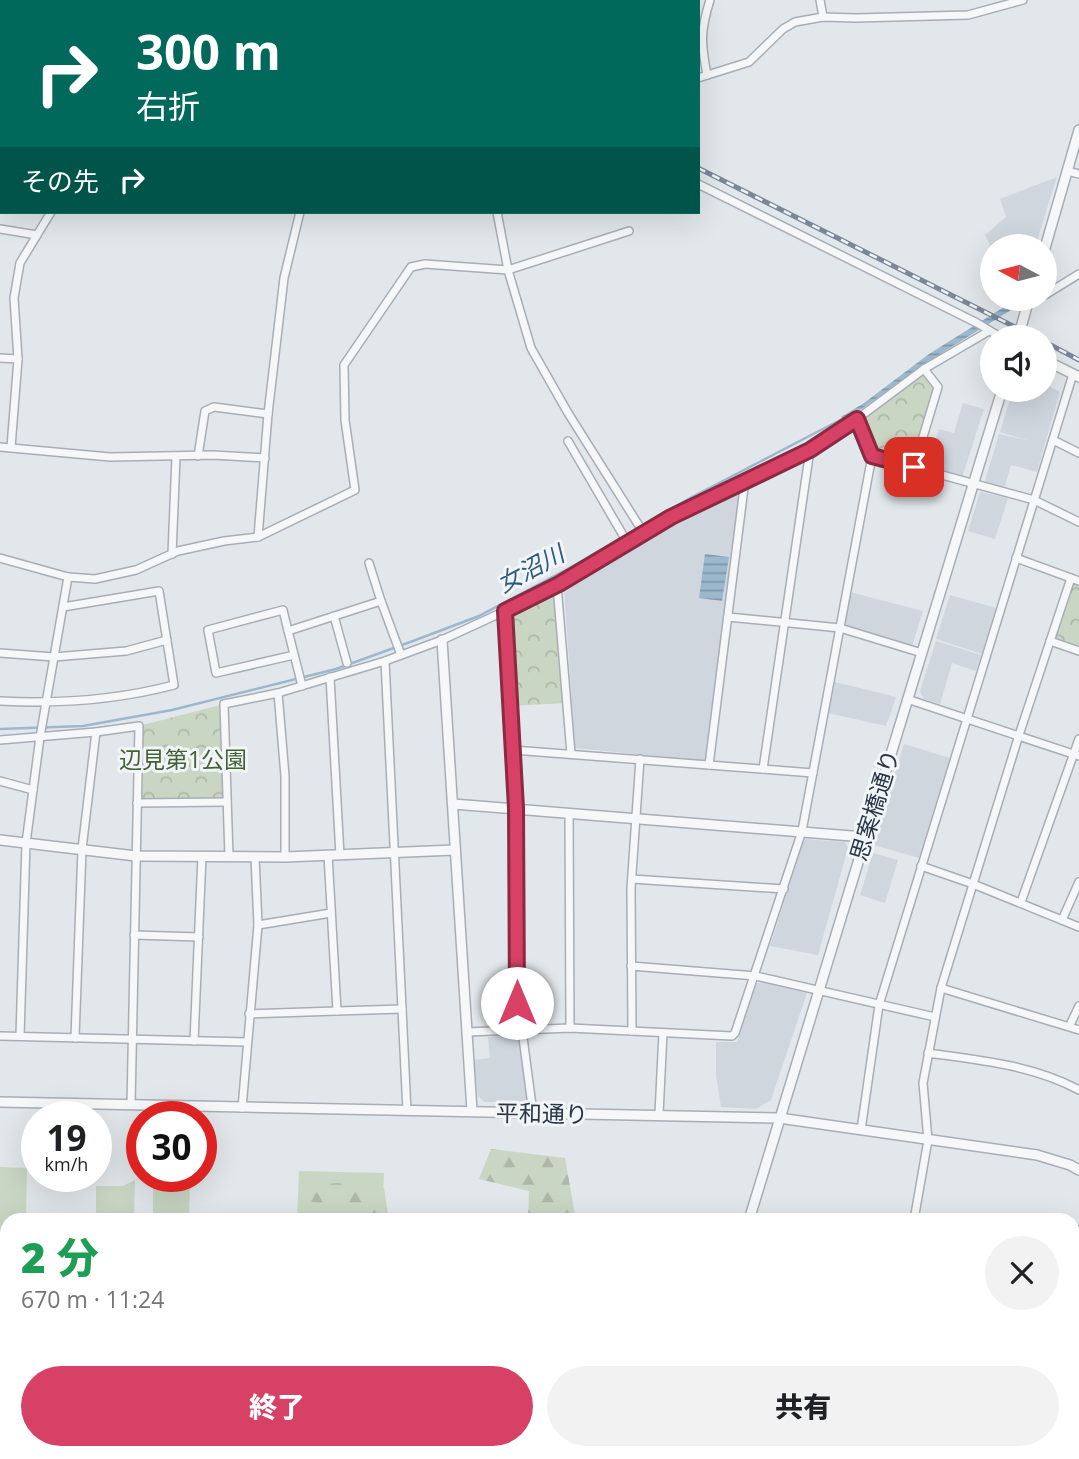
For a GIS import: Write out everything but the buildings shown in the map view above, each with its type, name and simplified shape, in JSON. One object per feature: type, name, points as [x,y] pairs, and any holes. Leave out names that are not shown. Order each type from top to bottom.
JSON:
[{"type":"street","points":[[707,75],[701,39],[710,0]]},
{"type":"street","points":[[820,0],[822,17]]},
{"type":"street","points":[[700,77],[749,62],[794,22],[822,17],[968,15],[1023,0]]},
{"type":"street","points":[[1049,234],[1079,130]]},
{"type":"street","points":[[1067,170],[1079,174]]},
{"type":"street","points":[[700,185],[980,325]]},
{"type":"street","points":[[11,447],[18,359],[14,298],[20,263],[50,214]]},
{"type":"street","points":[[258,537],[268,414],[284,278],[300,214]]},
{"type":"street","points":[[497,214],[508,270],[531,348],[568,413],[643,532]]},
{"type":"street","points":[[0,229],[37,235]]},
{"type":"street","points":[[0,558],[68,577],[95,579],[136,570],[172,554],[224,541],[258,537],[355,490],[345,420],[344,365],[411,267],[425,264],[508,270],[629,231]]},
{"type":"street","points":[[1057,288],[1079,274]]},
{"type":"street","points":[[229,857],[224,704],[278,693],[385,661],[442,640],[505,611],[556,585],[643,532],[810,450],[980,334]]},
{"type":"street","points":[[0,358],[18,359]]},
{"type":"street","points":[[861,1130],[879,1005],[1052,440],[1076,375],[1057,366]]},
{"type":"street","points":[[914,467],[938,387],[925,369]]},
{"type":"street","name":"思案橋通り","points":[[751,1213],[998,402]]},
{"type":"street","points":[[198,456],[205,411],[214,407],[268,414]]},
{"type":"street","points":[[467,1032],[570,1028],[732,1036],[735,1033],[802,831],[872,456],[857,419]]},
{"type":"street","points":[[1052,440],[1079,453]]},
{"type":"street","points":[[568,441],[627,542]]},
{"type":"street","points":[[0,447],[110,457],[265,458]]},
{"type":"street","points":[[762,769],[810,450]]},
{"type":"street","points":[[872,456],[1034,500],[1079,522]]},
{"type":"street","points":[[172,554],[176,457]]},
{"type":"street","points":[[591,481],[606,472]]},
{"type":"street","points":[[709,765],[745,480]]},
{"type":"street","points":[[915,1213],[928,1140],[923,1083],[941,988],[1019,735],[1050,641],[1075,580],[1016,558]]},
{"type":"street","points":[[369,563],[401,655]]},
{"type":"street","points":[[20,1036],[26,843],[40,737],[68,577]]},
{"type":"street","points":[[556,585],[571,754]]},
{"type":"street","points":[[0,701],[46,703],[139,694],[174,685],[159,591],[63,607]]},
{"type":"street","points":[[288,631],[381,601]]},
{"type":"street","points":[[294,655],[216,673],[208,630],[283,610],[302,686]]},
{"type":"street","points":[[505,611],[516,808],[519,1030],[533,1113]]},
{"type":"street","points":[[334,616],[347,663]]},
{"type":"street","points":[[728,617],[840,628],[922,653]]},
{"type":"street","points":[[0,653],[54,657],[126,650],[167,640]]},
{"type":"street","points":[[442,640],[472,1111]]},
{"type":"street","points":[[1050,641],[1079,651]]},
{"type":"street","points":[[385,661],[407,1111]]},
{"type":"street","points":[[330,677],[340,855]]},
{"type":"street","points":[[278,693],[285,776],[285,857]]},
{"type":"street","points":[[907,699],[1076,755]]},
{"type":"street","points":[[0,740],[96,733],[139,726],[131,1101]]},
{"type":"street","points":[[75,1038],[82,849],[96,733]]},
{"type":"street","points":[[1021,902],[1076,755],[1079,739]]},
{"type":"street","points":[[513,750],[813,773]]},
{"type":"street","points":[[632,1031],[632,879],[640,759]]},
{"type":"street","points":[[0,781],[33,790]]},
{"type":"street","points":[[137,803],[227,802]]},
{"type":"street","points":[[453,804],[864,837]]},
{"type":"street","points":[[569,813],[570,1028]]},
{"type":"street","points":[[0,840],[136,856],[285,857],[455,850]]},
{"type":"street","points":[[328,855],[337,1011]]},
{"type":"street","points":[[194,1041],[202,856]]},
{"type":"street","points":[[242,1108],[258,925],[255,857]]},
{"type":"street","points":[[921,866],[1021,902],[1079,927]]},
{"type":"street","points":[[632,879],[784,889]]},
{"type":"street","points":[[1062,920],[1079,882]]},
{"type":"street","points":[[258,925],[331,913]]},
{"type":"street","points":[[134,934],[199,937]]},
{"type":"street","points":[[632,966],[756,976],[934,1017]]},
{"type":"street","points":[[941,988],[1070,1025],[1079,1030]]},
{"type":"street","points":[[1070,1025],[1079,1006]]},
{"type":"street","points":[[249,1014],[402,1009]]},
{"type":"street","points":[[659,1114],[663,1033]]},
{"type":"street","points":[[0,1036],[247,1042]]},
{"type":"street","points":[[928,1054],[990,1062],[1052,1077],[1079,1090]]},
{"type":"street","name":"平和通り","points":[[0,1102],[126,1105]]},
{"type":"street","name":"平和通り","points":[[217,1107],[779,1118],[1037,1155],[1079,1170]]},
{"type":"shaded area","points":[[1057,177],[1039,234],[986,234],[1006,217],[1000,199]]},
{"type":"shaded area","points":[[1057,390],[1060,392],[1037,472],[1011,465],[1004,489],[984,484],[999,434],[1030,441],[1000,432],[1009,402],[1057,402]]},
{"type":"shaded area","points":[[963,403],[984,409],[962,478],[927,469],[939,429],[954,433]]},
{"type":"shaded area","points":[[736,490],[740,492],[706,758],[703,761],[575,748],[564,588],[567,583]]},
{"type":"shaded area","points":[[980,492],[1008,498],[995,539],[968,531]]},
{"type":"shaded area","points":[[850,592],[923,611],[912,646],[844,625]]},
{"type":"shaded area","points":[[950,595],[996,608],[982,654],[936,639]]},
{"type":"shaded area","points":[[936,641],[981,655],[976,671],[952,663],[940,704],[924,699],[920,691]]},
{"type":"shaded area","points":[[835,682],[896,697],[886,726],[828,713]]},
{"type":"shaded area","points":[[904,744],[950,758],[919,858],[874,845]]},
{"type":"shaded area","points":[[804,839],[845,842],[848,848],[818,955],[770,946]]},
{"type":"shaded area","points":[[873,853],[898,860],[885,903],[860,895]]},
{"type":"shaded area","points":[[761,982],[807,993],[771,1100],[756,1109],[721,1107],[716,1075],[716,1042],[737,1042],[756,984]]},
{"type":"shaded area","points":[[519,1035],[529,1102],[484,1102],[478,1096],[474,1060],[490,1058],[488,1037]]},
{"type":"green space","points":[[924,369],[938,387],[914,467],[872,456],[857,419]]},
{"type":"green space","points":[[1071,578],[1079,581],[1079,651],[1050,641]]},
{"type":"green space","points":[[557,585],[567,703],[510,706],[505,611]]},
{"type":"green space","name":"辺見第1公園","points":[[224,704],[227,802],[137,803],[139,726]]},
{"type":"green space","points":[[491,1149],[565,1158],[575,1213],[528,1213],[529,1191],[479,1179]]},
{"type":"green space","points":[[0,1167],[21,1168],[21,1192],[27,1192],[26,1213],[0,1213]]},
{"type":"green space","points":[[299,1171],[384,1173],[382,1213],[297,1213]]},
{"type":"green space","points":[[337,1183],[384,1188],[388,1213],[364,1213],[363,1210],[339,1206],[327,1209],[298,1195],[304,1186]]},
{"type":"green space","points":[[126,1184],[126,1192],[135,1192],[134,1213],[96,1213],[96,1192],[112,1192],[112,1186]]},
{"type":"green space","points":[[153,1192],[190,1192],[189,1213],[153,1213]]},
{"type":"water","points":[[996,312],[1008,312],[987,325],[980,325],[980,329],[932,359],[843,422],[841,417],[929,354]]},
{"type":"water","points":[[705,554],[729,557],[722,601],[699,598]]},
{"type":"waterway","name":"女沼川","points":[[0,729],[83,726],[172,710],[336,669],[413,641],[479,616],[573,566],[690,498],[844,418]]},
{"type":"railway","points":[[700,169],[1011,325]]},
{"type":"railway","points":[[1057,348],[1079,360]]},
{"type":"route","points":[[517,1003],[516,808],[505,611],[559,584],[671,517],[810,450],[857,419],[872,456],[914,467]]}]
